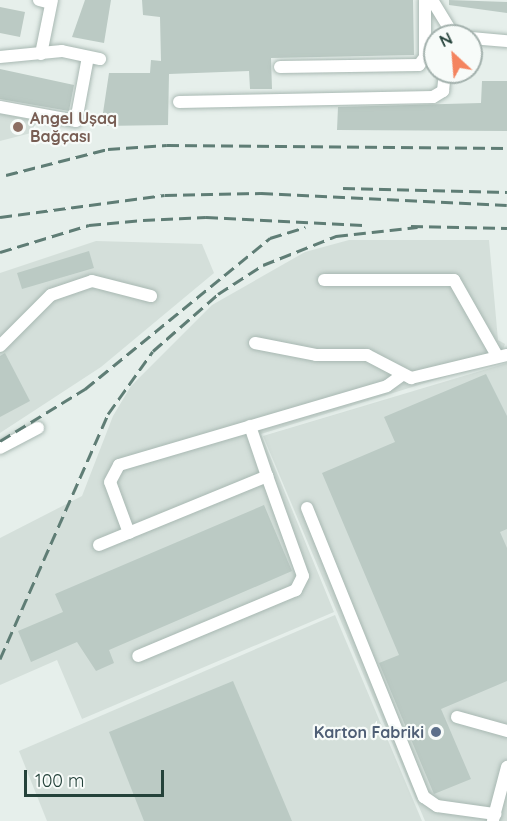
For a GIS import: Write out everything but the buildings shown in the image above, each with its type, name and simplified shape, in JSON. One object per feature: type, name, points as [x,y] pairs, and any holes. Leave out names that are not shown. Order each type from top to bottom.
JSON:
[{"type":"lane","points":[[280,68],[419,65],[425,57],[425,0]]},
{"type":"lane","points":[[432,0],[447,24]]},
{"type":"lane","points":[[41,54],[47,1]]},
{"type":"lane","points":[[483,39],[507,41]]},
{"type":"lane","points":[[0,57],[41,54],[94,58],[76,121],[0,107]]},
{"type":"lane","points":[[179,102],[433,97],[442,91],[443,84]]},
{"type":"lane","points":[[255,343],[316,355],[367,355],[401,376],[411,378],[502,355],[454,280],[324,280]]},
{"type":"lane","points":[[0,346],[51,295],[92,281],[151,296]]},
{"type":"lane","points":[[129,533],[110,482],[119,465],[387,386],[401,376]]},
{"type":"lane","points":[[138,656],[302,584],[250,426]]},
{"type":"lane","points":[[0,448],[38,428]]},
{"type":"lane","points":[[99,545],[267,476]]},
{"type":"lane","points":[[307,508],[424,797],[437,806],[494,817],[507,767]]},
{"type":"lane","points":[[457,717],[507,731]]},
{"type":"shaded area","name":"Angel Uşaq Bağçası","points":[[0,113],[36,121],[35,132],[0,141]]},
{"type":"shaded area","points":[[349,240],[489,240],[498,340],[505,344],[499,360],[261,434],[334,612],[82,719],[57,660],[0,685],[0,538],[82,496],[113,416],[131,386],[212,305],[305,252]]},
{"type":"shaded area","points":[[96,241],[202,244],[214,273],[101,367],[0,433],[0,273]]},
{"type":"shaded area","name":"Karton Fabriki","points":[[507,363],[507,821],[425,821],[263,436]]},
{"type":"shaded area","points":[[335,615],[422,821],[47,821],[19,751]]},
{"type":"railway","points":[[6,175],[108,149],[167,145],[507,148]]},
{"type":"railway","points":[[343,188],[507,192]]},
{"type":"railway","points":[[0,217],[165,195],[261,193],[507,205]]},
{"type":"railway","points":[[0,252],[89,225],[143,220],[206,217],[363,225]]},
{"type":"railway","points":[[411,226],[507,228]]},
{"type":"railway","points":[[0,441],[85,389],[270,238],[305,227]]},
{"type":"railway","points":[[0,659],[108,414],[153,351],[218,294],[263,265],[336,236],[418,227]]},
{"type":"place","name":"Angel Uşaq Bağçası","points":[[18,127]]},
{"type":"place","name":"Karton Fabriki","points":[[436,732]]}]
